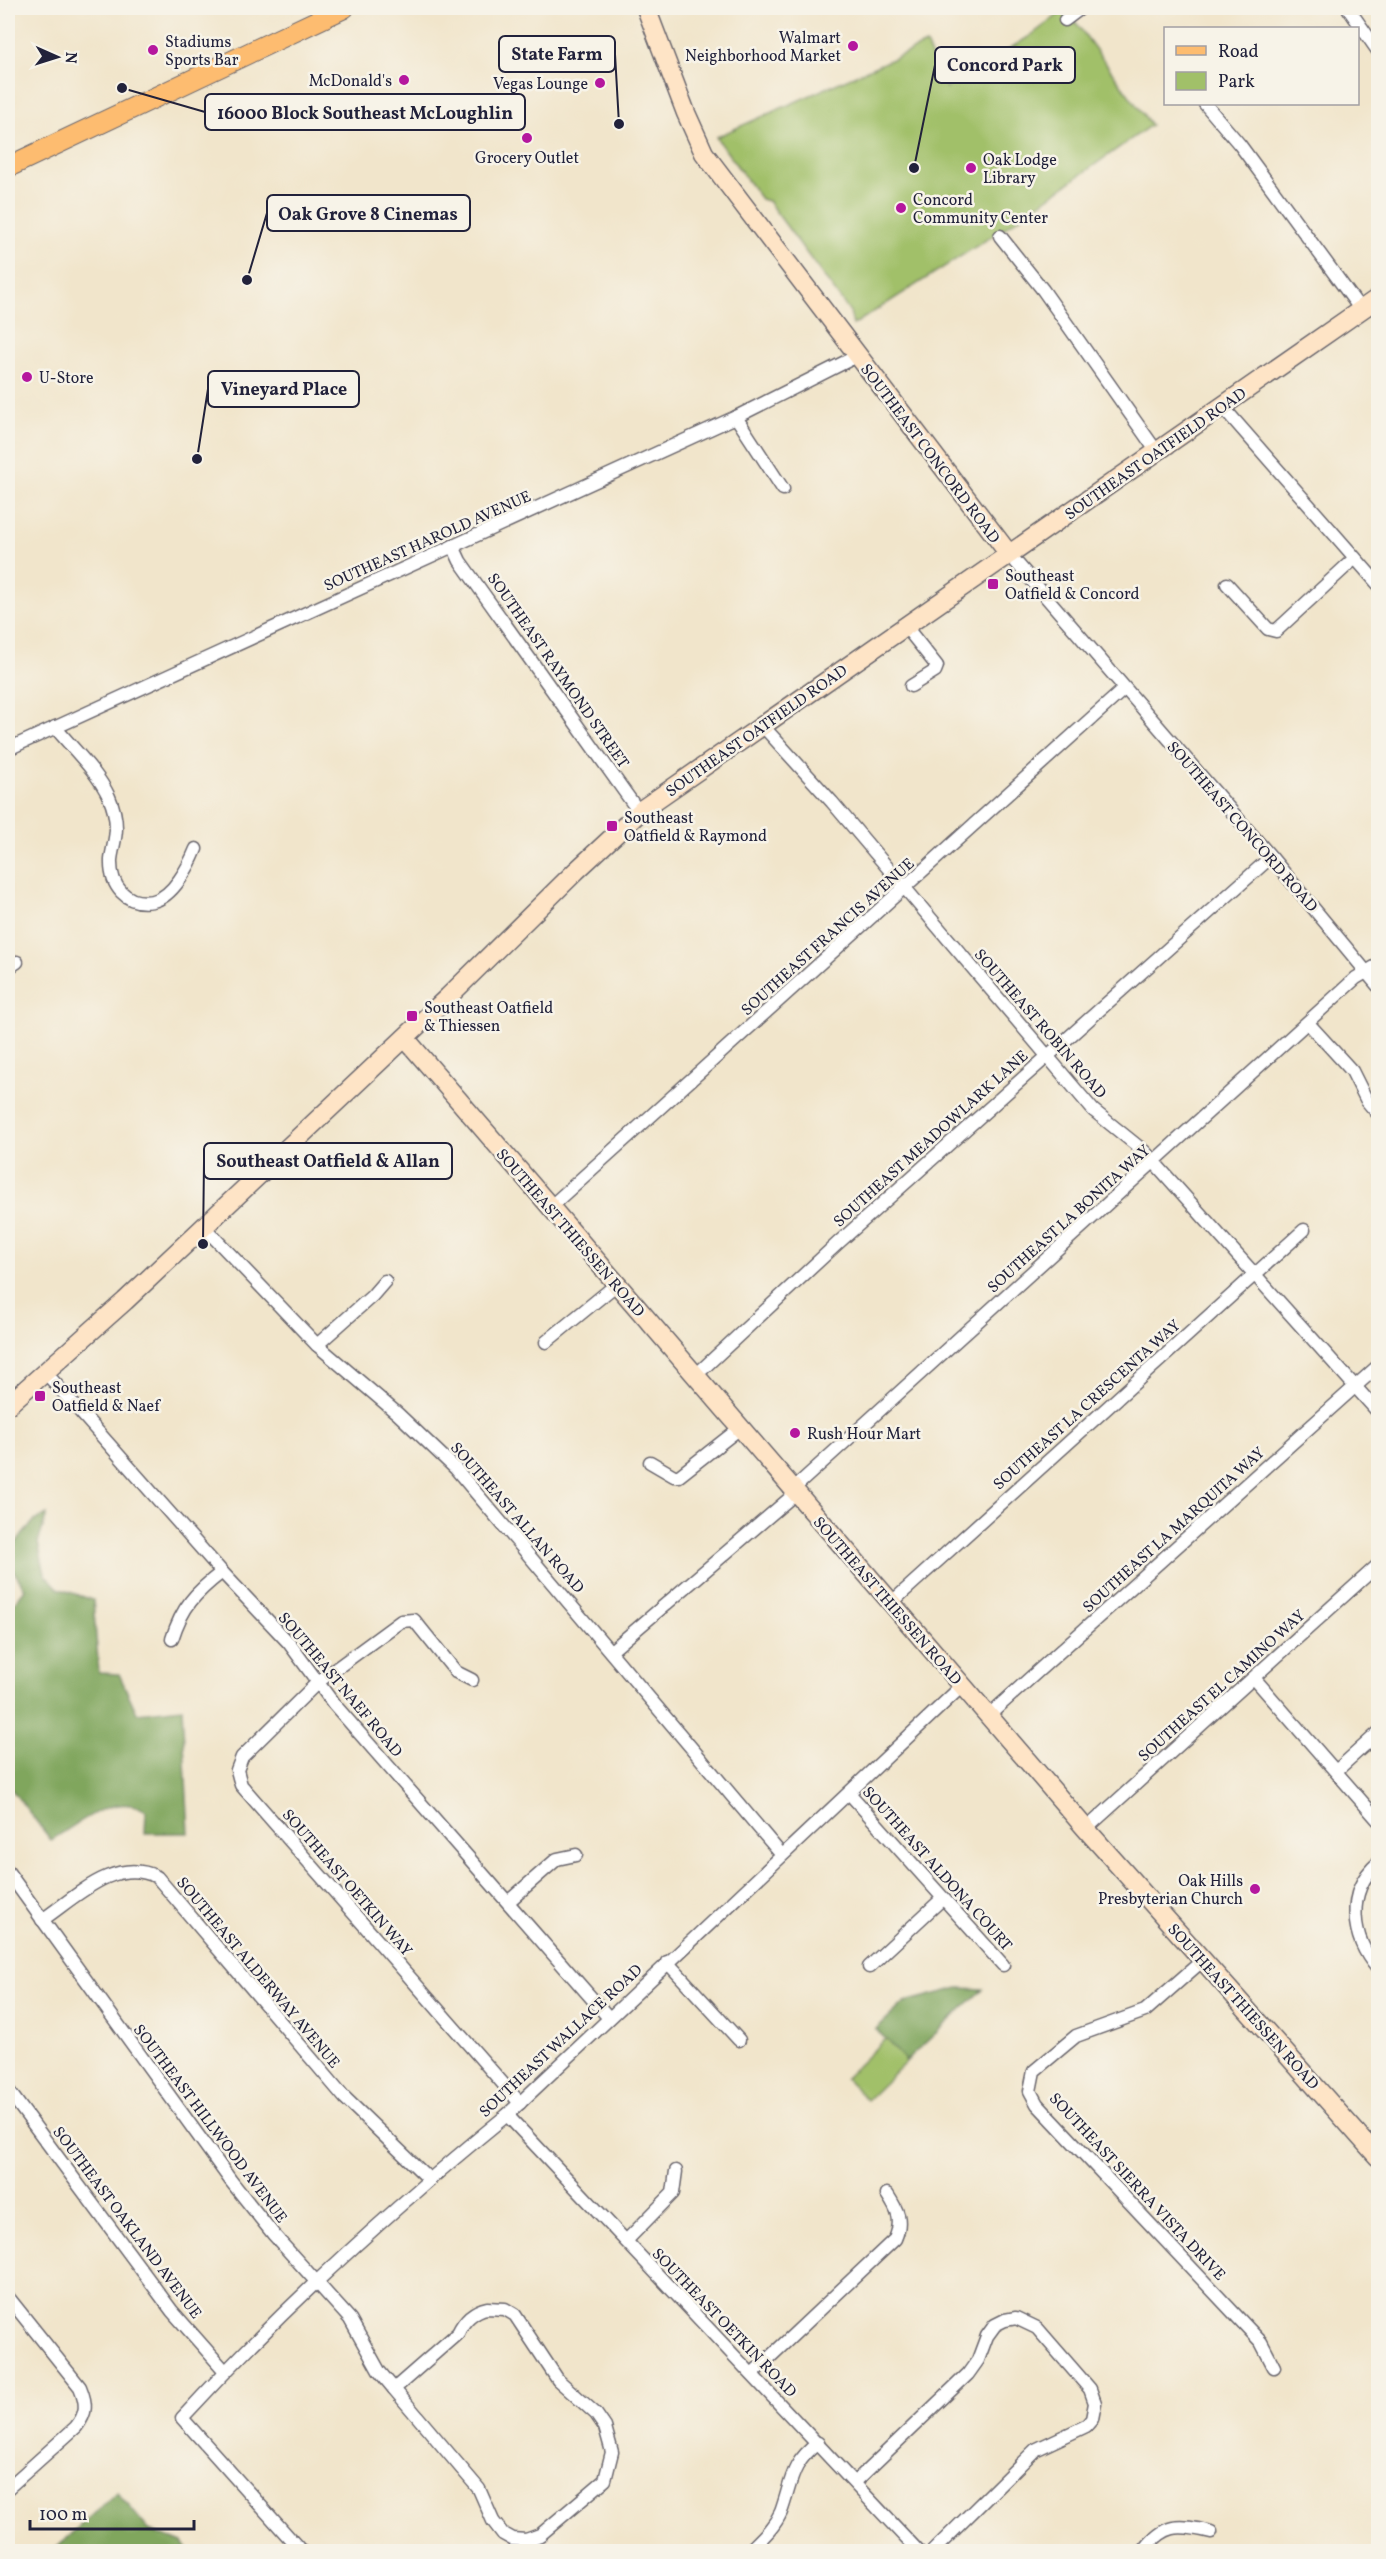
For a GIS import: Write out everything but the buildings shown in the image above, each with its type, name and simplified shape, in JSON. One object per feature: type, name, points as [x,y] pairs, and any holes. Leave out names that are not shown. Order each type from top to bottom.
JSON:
[{"type":"main road","points":[[8,168],[344,8]]},
{"type":"main road","name":"SOUTHEAST CONCORD ROAD","points":[[646,8],[686,113],[704,153],[1008,554]]},
{"type":"main road","name":"SOUTHEAST OATFIELD ROAD","points":[[8,1405],[405,1038],[639,812],[1378,298]]},
{"type":"main road","name":"SOUTHEAST THIESSEN ROAD","points":[[405,1038],[1086,1829],[1378,2157]]},
{"type":"street","points":[[1065,20],[1081,8]]},
{"type":"street","points":[[1348,8],[1378,51]]},
{"type":"street","points":[[1367,34],[1378,26]]},
{"type":"street","points":[[1206,105],[1240,144],[1361,310]]},
{"type":"street","points":[[1000,236],[1043,290],[1157,452]]},
{"type":"street","name":"SOUTHEAST HAROLD AVENUE","points":[[8,749],[736,417],[857,356]]},
{"type":"street","points":[[1222,406],[1378,584]]},
{"type":"street","points":[[736,417],[783,489]]},
{"type":"street","name":"SOUTHEAST RAYMOND STREET","points":[[453,546],[460,561],[639,812]]},
{"type":"street","name":"SOUTHEAST CONCORD ROAD","points":[[1008,554],[1270,856],[1378,986]]},
{"type":"street","points":[[1227,584],[1268,629],[1276,630],[1355,558]]},
{"type":"street","points":[[906,627],[937,666],[935,671],[911,686]]},
{"type":"street","name":"SOUTHEAST FRANCIS AVENUE","points":[[550,1207],[1124,688]]},
{"type":"street","name":"SOUTHEAST ROBIN ROAD","points":[[762,725],[832,802],[903,890],[1094,1110],[1126,1134],[1154,1162],[1378,1412]]},
{"type":"street","points":[[55,728],[100,782],[109,798],[116,827],[112,869],[116,887],[128,899],[149,902],[159,900],[185,874],[196,849]]},
{"type":"street","name":"SOUTHEAST MEADOWLARK LANE","points":[[695,1376],[1270,856]]},
{"type":"street","name":"SOUTHEAST LA BONITA WAY","points":[[611,1651],[794,1491],[1366,971],[1378,965]]},
{"type":"street","points":[[1308,1023],[1352,1071],[1367,1101],[1378,1114]]},
{"type":"street","name":"SOUTHEAST ALLAN ROAD","points":[[203,1226],[317,1345],[442,1454],[781,1854]]},
{"type":"street","name":"SOUTHEAST LA CRESCENTA WAY","points":[[891,1603],[1304,1230]]},
{"type":"street","points":[[317,1345],[372,1296],[385,1281]]},
{"type":"street","points":[[546,1342],[616,1284]]},
{"type":"street","name":"SOUTHEAST LA MARQUITA WAY","points":[[988,1716],[1378,1366]]},
{"type":"street","name":"SOUTHEAST NAEF ROAD","points":[[46,1372],[222,1572],[289,1643],[339,1710],[609,2018]]},
{"type":"street","points":[[650,1462],[674,1476],[680,1476],[740,1428]]},
{"type":"street","name":"SOUTHEAST EL CAMINO WAY","points":[[1086,1829],[1378,1565]]},
{"type":"street","points":[[172,1639],[179,1617],[186,1606],[222,1572]]},
{"type":"street","name":"SOUTHEAST OETKIN WAY","points":[[472,1680],[456,1672],[414,1620],[401,1621],[318,1682],[242,1757],[237,1770],[242,1785],[520,2103]]},
{"type":"street","points":[[1254,1678],[1378,1820]]},
{"type":"street","name":"SOUTHEAST WALLACE ROAD","points":[[302,2552],[182,2418],[225,2371],[318,2283],[429,2179],[520,2103],[781,1854],[962,1686]]},
{"type":"street","points":[[1336,1771],[1378,1733]]},
{"type":"street","name":"SOUTHEAST ALDONA COURT","points":[[849,1793],[1003,1965]]},
{"type":"street","points":[[508,1902],[557,1859],[576,1855]]},
{"type":"street","points":[[1378,1863],[1367,1873],[1362,1883],[1356,1912],[1362,1945],[1378,1969]]},
{"type":"street","name":"SOUTHEAST ALDERWAY AVENUE","points":[[42,1920],[108,1876],[125,1870],[137,1870],[157,1877],[345,2098],[429,2179]]},
{"type":"street","name":"SOUTHEAST HILLWOOD AVENUE","points":[[8,1872],[237,2189],[358,2330],[379,2371],[394,2389],[471,2479],[484,2499],[493,2521],[503,2534],[512,2539],[526,2540],[540,2535],[605,2480],[612,2452],[605,2427],[596,2414],[558,2380],[526,2329],[515,2315],[505,2309],[496,2307],[478,2310],[463,2322],[458,2333],[394,2389]]},
{"type":"street","points":[[869,1967],[942,1899]]},
{"type":"street","name":"SOUTHEAST SIERRA VISTA DRIVE","points":[[1203,1960],[1145,2011],[1121,2022],[1084,2032],[1069,2040],[1034,2071],[1030,2091],[1037,2104],[1262,2342],[1274,2367]]},
{"type":"street","points":[[667,1962],[739,2040]]},
{"type":"street","name":"SOUTHEAST OAKLAND AVENUE","points":[[8,2090],[172,2311],[225,2371]]},
{"type":"street","name":"SOUTHEAST OETKIN ROAD","points":[[507,2115],[919,2552]]},
{"type":"street","points":[[626,2241],[673,2193],[676,2170]]},
{"type":"street","points":[[752,2374],[895,2239],[901,2225],[898,2211],[887,2194]]},
{"type":"street","points":[[8,2297],[80,2387],[87,2402],[85,2416],[76,2427],[9,2483]]},
{"type":"street","points":[[855,2482],[968,2374],[995,2325],[1016,2318],[1028,2321],[1037,2328],[1090,2389],[1095,2403],[1092,2419],[1086,2427],[1035,2450],[932,2552]]},
{"type":"street","points":[[748,2552],[775,2523],[794,2469],[804,2455],[818,2443]]},
{"type":"street","points":[[1143,2552],[1154,2537],[1164,2529],[1189,2527],[1211,2532]]},
{"type":"green space","points":[[1066,9],[1151,125],[1005,228],[853,325],[850,312],[768,201],[761,199],[716,137],[926,44],[946,88],[1030,36]]},
{"type":"green space","points":[[47,1514],[38,1543],[45,1574],[58,1588],[93,1600],[99,1673],[119,1674],[137,1713],[182,1708],[189,1833],[145,1833],[146,1811],[122,1804],[85,1818],[51,1840],[8,1785],[8,1611],[25,1589],[8,1562],[8,1552],[34,1521]]},
{"type":"green space","points":[[959,1988],[983,1989],[906,2061],[876,2029],[905,2002]]},
{"type":"green space","points":[[888,2036],[909,2059],[867,2100],[845,2078]]},
{"type":"green space","points":[[117,2492],[149,2530],[182,2543],[189,2551],[52,2551]]},
{"type":"place","name":"Walmart Neighborhood Market","points":[[853,46]]},
{"type":"place","name":"Stadiums Sports Bar","points":[[153,50]]},
{"type":"place","name":"McDonald's","points":[[404,80]]},
{"type":"place","name":"Vegas Lounge","points":[[600,83]]},
{"type":"place","name":"16000 Block Southeast McLoughlin","points":[[122,88]]},
{"type":"place","name":"State Farm","points":[[619,124]]},
{"type":"place","name":"Grocery Outlet","points":[[527,138]]},
{"type":"place","name":"Concord Park","points":[[914,168]]},
{"type":"place","name":"Oak Lodge Library","points":[[971,168]]},
{"type":"place","name":"Concord Community Center","points":[[901,208]]},
{"type":"place","name":"Oak Grove 8 Cinemas","points":[[247,280]]},
{"type":"place","name":"U-Store","points":[[27,377]]},
{"type":"place","name":"Vineyard Place","points":[[197,459]]},
{"type":"place","name":"Southeast Oatfield & Concord","points":[[993,584]]},
{"type":"place","name":"Southeast Oatfield & Raymond","points":[[612,826]]},
{"type":"place","name":"Southeast Oatfield & Thiessen","points":[[412,1016]]},
{"type":"place","name":"Southeast Oatfield & Allan","points":[[203,1244]]},
{"type":"place","name":"Southeast Oatfield & Naef","points":[[40,1396]]},
{"type":"place","name":"Rush Hour Mart","points":[[795,1433]]},
{"type":"place","name":"Oak Hills Presbyterian Church","points":[[1255,1889]]}]
